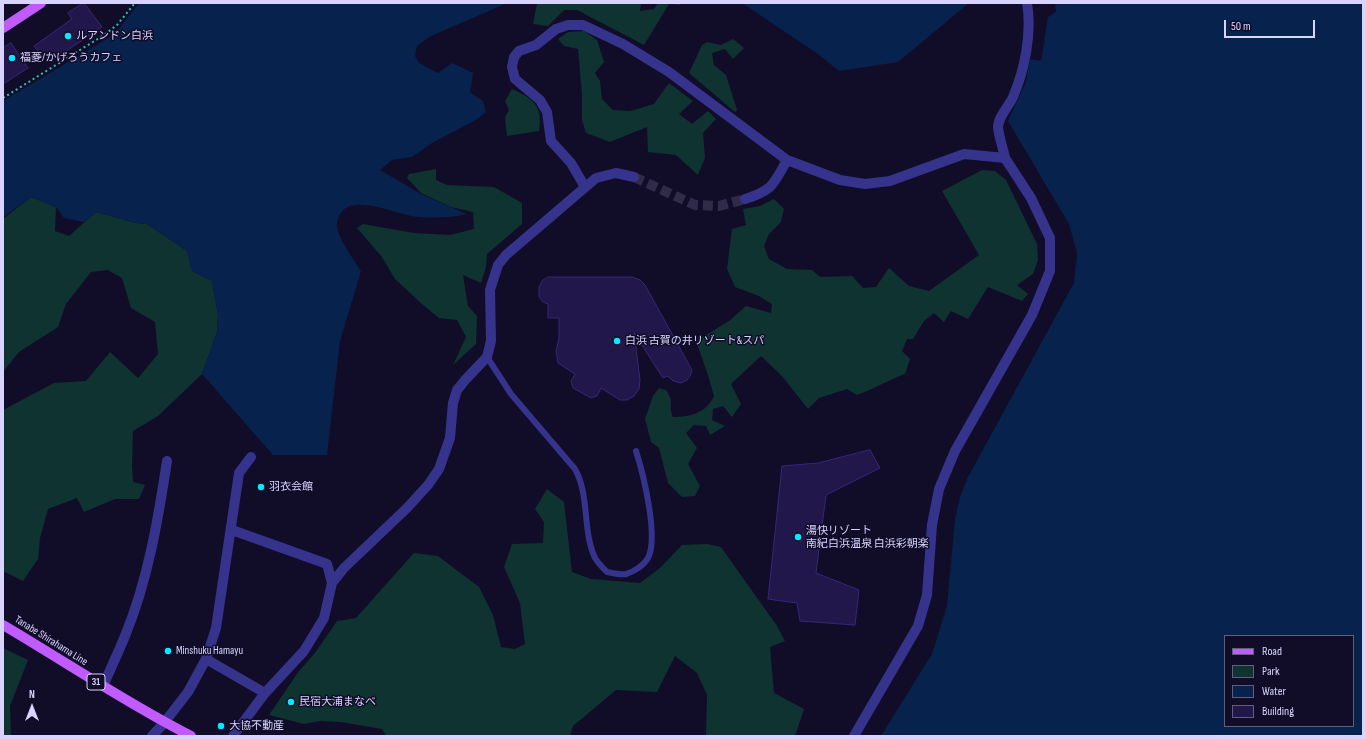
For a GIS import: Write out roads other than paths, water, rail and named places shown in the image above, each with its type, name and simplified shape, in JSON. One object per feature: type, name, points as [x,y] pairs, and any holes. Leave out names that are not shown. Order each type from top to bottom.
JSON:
[{"type":"main road","points":[[3,28],[41,3]]},
{"type":"main road","name":"Tanabe Shirahama Line","points":[[3,625],[103,686],[191,736]]},
{"type":"street","points":[[854,736],[918,626],[927,595],[932,525],[939,489],[955,451],[1032,315],[1050,271],[1050,238],[1030,198],[1006,158],[998,126],[1001,117],[1012,98],[1022,72],[1030,20],[1027,3]]},
{"type":"street","points":[[585,187],[571,163],[551,141],[547,112],[540,100],[514,79],[512,67],[514,58],[519,51],[536,45],[556,29],[568,24],[583,25],[597,31],[669,72],[787,160],[840,180],[865,184],[890,180],[964,154],[1006,158]]},
{"type":"street","points":[[745,199],[762,193],[773,185],[787,160]]},
{"type":"street","points":[[234,736],[265,693],[304,651],[324,618],[332,583],[344,568],[407,508],[428,485],[439,469],[450,438],[453,403],[457,390],[487,357],[491,341],[490,290],[498,265],[506,255],[528,238],[547,218],[596,178],[616,173],[634,177]]},
{"type":"street","points":[[152,736],[188,692],[206,659],[216,628],[232,530],[239,473],[251,457]]},
{"type":"street","points":[[103,686],[126,636],[144,580],[158,524],[167,461]]},
{"type":"street","points":[[232,530],[327,564],[332,583]]},
{"type":"street","points":[[206,659],[265,693]]},
{"type":"lane","points":[[487,357],[511,394],[575,469],[580,483],[590,545],[596,559],[607,572],[626,574],[641,566],[648,557],[650,546],[650,516],[642,472],[636,451]]},
{"type":"water","points":[[139,3],[507,3],[429,37],[417,46],[415,56],[419,63],[438,73],[452,63],[473,73],[470,92],[483,101],[486,112],[476,120],[432,143],[412,157],[392,160],[380,170],[421,194],[467,214],[431,218],[418,217],[377,207],[355,205],[346,208],[338,218],[337,227],[342,241],[361,271],[340,341],[327,455],[273,455],[202,374],[217,332],[218,315],[212,281],[192,271],[187,251],[147,224],[136,223],[96,212],[84,222],[64,218],[56,207],[31,197],[3,216],[3,101],[115,34]]},
{"type":"water","points":[[742,3],[969,3],[898,62],[839,71],[818,54]]},
{"type":"water","points":[[1055,3],[1363,3],[1363,736],[881,736],[932,654],[947,606],[955,519],[960,497],[968,477],[1074,283],[1077,253],[1069,224],[1008,121],[1026,82],[1030,59],[1041,61],[1048,17],[1056,12]]},
{"type":"tunnel","points":[[634,177],[695,205],[719,206],[745,199]]},
{"type":"place","name":"ルアンドン白浜","points":[[68,36]]},
{"type":"place","name":"福菱/かげろうカフェ","points":[[12,58]]},
{"type":"place","name":"白浜 古賀の井リゾート&スパ","points":[[617,341]]},
{"type":"place","name":"羽衣会館","points":[[261,487]]},
{"type":"place","name":"湯快リゾート 南紀白浜温泉 白浜彩朝楽","points":[[798,537]]},
{"type":"place","name":"Minshuku Hamayu","points":[[168,651]]},
{"type":"place","name":"民宿大浦まなべ","points":[[291,702]]},
{"type":"place","name":"大協不動産","points":[[221,726]]}]
